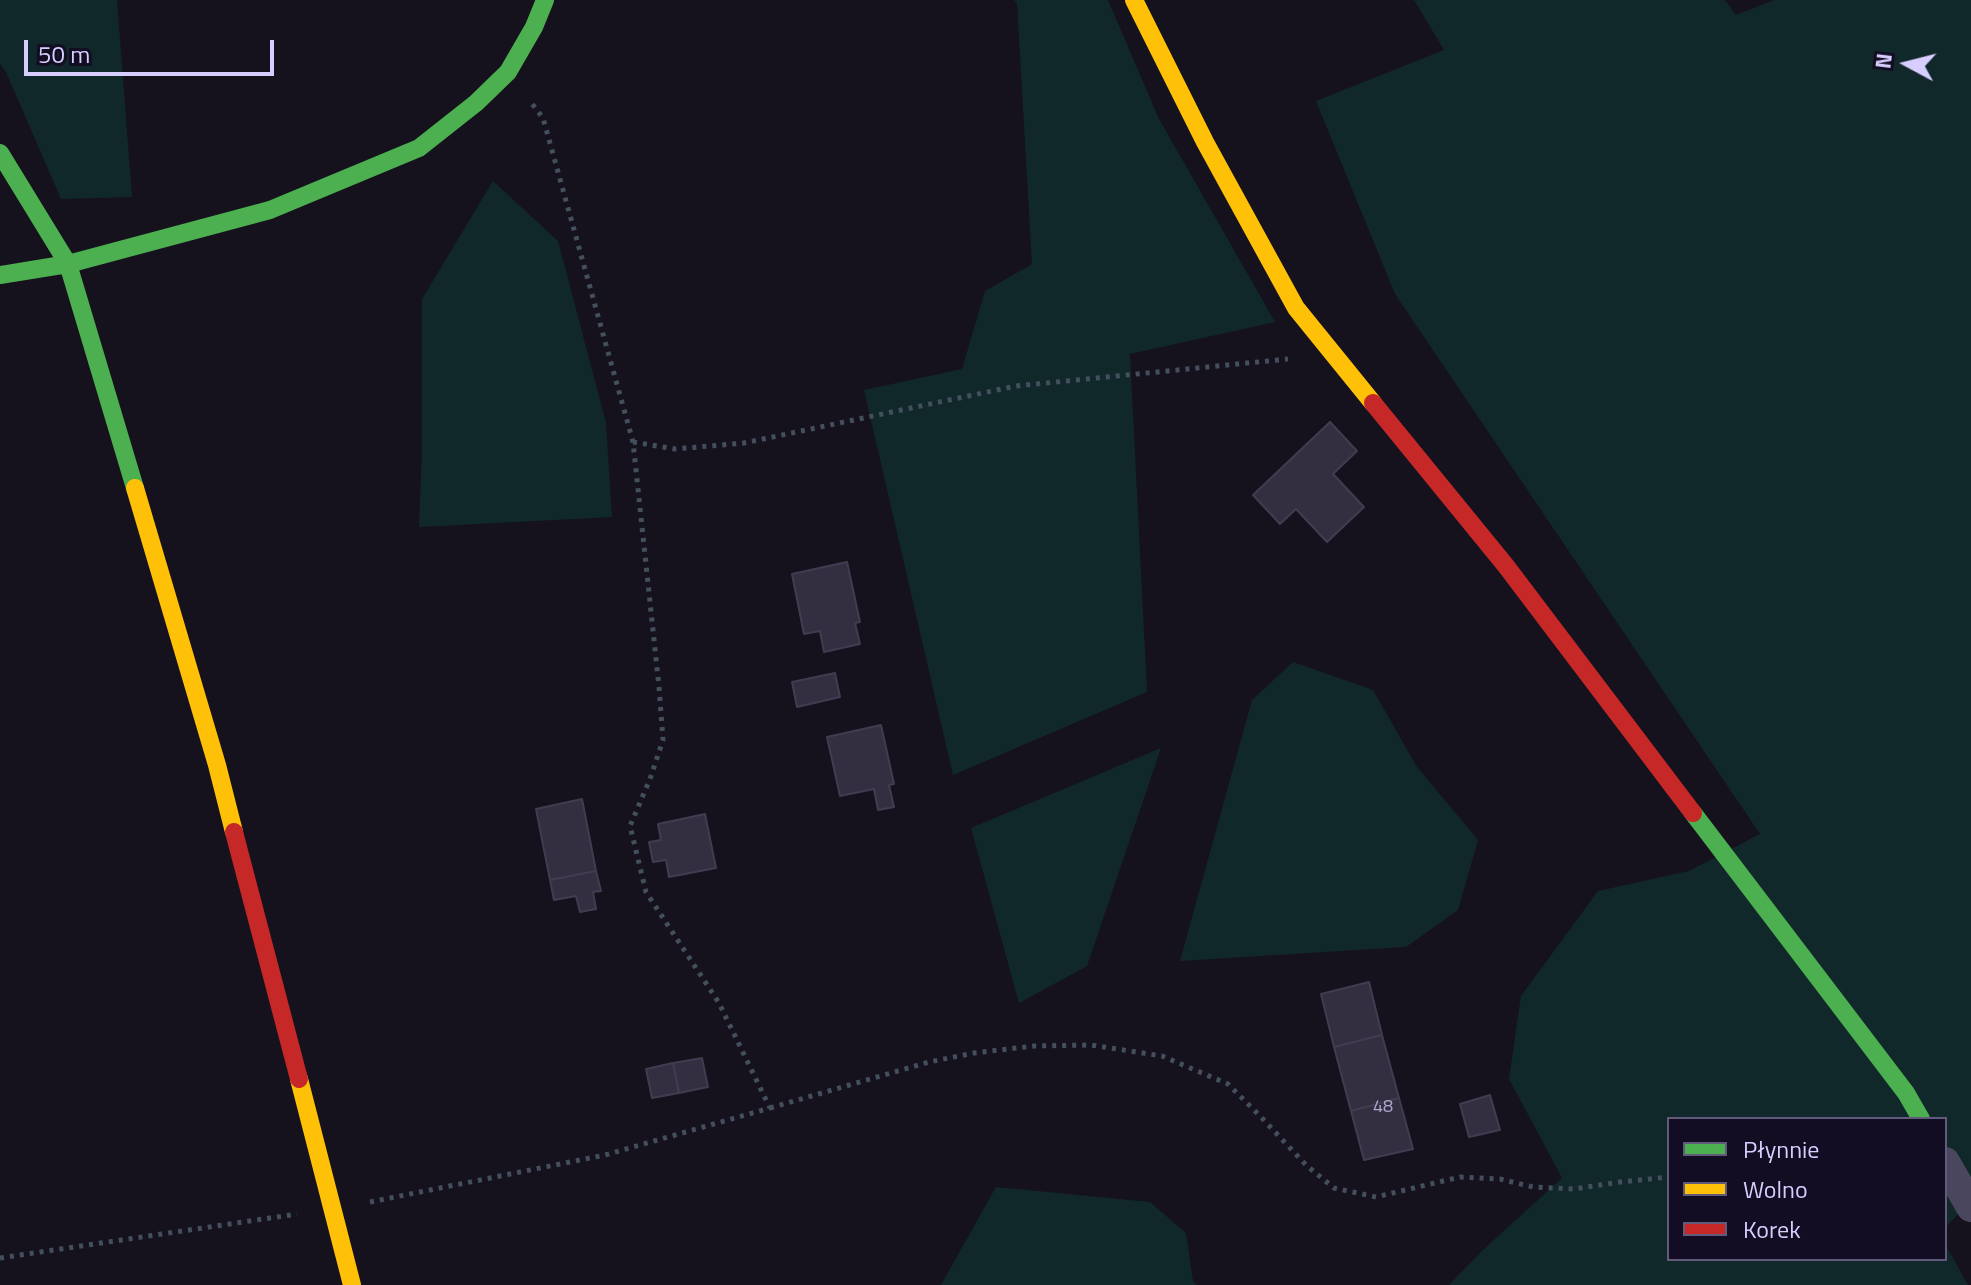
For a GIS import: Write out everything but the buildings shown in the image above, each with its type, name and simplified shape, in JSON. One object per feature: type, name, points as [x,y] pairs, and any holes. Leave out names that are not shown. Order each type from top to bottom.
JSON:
[{"type":"street","points":[[0,275],[68,264],[270,210],[419,148],[476,103],[508,72],[534,27],[545,0]]},
{"type":"street","points":[[1134,0],[1205,142],[1296,308],[1506,566],[1897,1080],[1920,1117]]},
{"type":"street","points":[[0,153],[68,264],[217,765],[352,1285]]},
{"type":"street","points":[[1947,1165],[1971,1207]]},
{"type":"path","points":[[508,72],[543,118],[633,442],[663,740],[630,826],[646,892],[719,1003],[770,1108]]},
{"type":"path","points":[[633,442],[675,449],[744,443],[1016,386],[1334,354]]},
{"type":"path","points":[[0,1258],[333,1209],[605,1155],[929,1062],[1034,1046],[1091,1045],[1162,1056],[1228,1084],[1306,1165],[1334,1188],[1376,1197],[1460,1177],[1574,1189],[1667,1177]]},
{"type":"green space","points":[[0,0],[117,0],[132,197],[61,199],[0,64]]},
{"type":"green space","points":[[1014,0],[1108,0],[1159,119],[1275,322],[1130,354],[1147,692],[953,775],[864,390],[962,369],[985,291],[1032,264],[1017,3]]},
{"type":"green space","points":[[1414,0],[1725,0],[1736,15],[1774,0],[1971,0],[1971,1201],[1947,1226],[1947,1117],[1667,1117],[1667,1261],[1947,1261],[1947,1248],[1968,1285],[1449,1285],[1562,1178],[1509,1079],[1521,996],[1598,891],[1689,871],[1760,834],[1395,294],[1316,101],[1444,50]]},
{"type":"green space","points":[[493,181],[558,241],[606,423],[612,517],[419,527],[422,299]]},
{"type":"green space","points":[[1293,662],[1373,690],[1417,767],[1478,840],[1458,910],[1406,947],[1180,961],[1252,700]]},
{"type":"green space","points":[[1161,748],[1087,966],[1019,1003],[971,828]]},
{"type":"green space","points":[[996,1187],[1150,1202],[1186,1233],[1193,1281],[1197,1285],[941,1285]]},
{"type":"traffic: fast","points":[[0,275],[68,264],[270,210],[419,148],[476,103],[508,72],[534,27],[545,0]]},
{"type":"traffic: fast","points":[[0,153],[68,264],[135,488]]},
{"type":"traffic: fast","points":[[1693,813],[1906,1093],[1920,1117]]},
{"type":"traffic: slow","points":[[1134,0],[1205,142],[1296,308],[1373,403]]},
{"type":"traffic: slow","points":[[135,488],[234,832]]},
{"type":"traffic: slow","points":[[299,1079],[352,1285]]},
{"type":"traffic: jam","points":[[1373,403],[1506,566],[1693,813]]},
{"type":"traffic: jam","points":[[234,832],[299,1079]]}]
